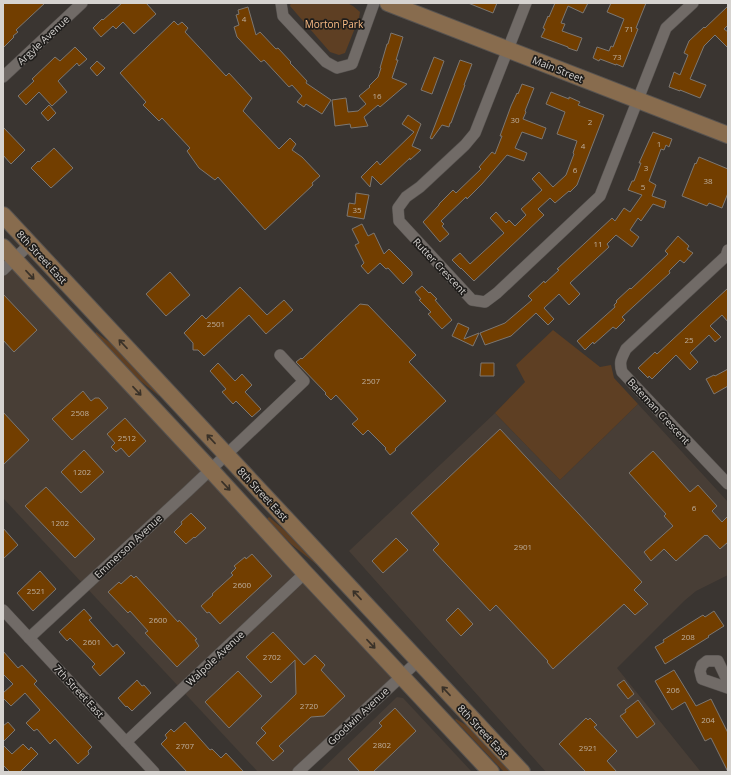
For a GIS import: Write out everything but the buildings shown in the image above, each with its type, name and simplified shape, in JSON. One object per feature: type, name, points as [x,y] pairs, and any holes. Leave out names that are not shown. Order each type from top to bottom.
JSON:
[{"type":"main road","name":"Main Street","points":[[388,3],[728,135]]},
{"type":"main road","name":"8th Street East","points":[[3,215],[522,772]]},
{"type":"main road","points":[[3,247],[9,264],[210,469],[304,573],[491,772]]},
{"type":"street","name":"Argyle Avenue","points":[[3,77],[82,3]]},
{"type":"street","points":[[280,3],[283,16],[326,62],[337,68],[352,64],[374,3]]},
{"type":"street","points":[[508,49],[526,3]]},
{"type":"street","points":[[638,101],[666,28],[693,3]]},
{"type":"street","name":"Rutter Crescent","points":[[508,49],[475,133],[465,145],[420,187],[406,197],[398,208],[399,221],[472,300],[485,302],[497,293],[600,196],[638,101]]},
{"type":"street","points":[[9,264],[30,244]]},
{"type":"street","name":"Bateman Crescent","points":[[728,250],[726,256],[626,349],[621,357],[620,365],[622,372],[728,484]]},
{"type":"street","name":"Emmerson Avenue","points":[[29,638],[304,381],[280,355]]},
{"type":"street","name":"Walpole Avenue","points":[[126,742],[304,573]]},
{"type":"street","name":"7th Street East","points":[[3,610],[154,772]]},
{"type":"street","name":"Goodwin Avenue","points":[[298,772],[418,661]]},
{"type":"street","points":[[728,682],[718,661],[707,661],[702,665],[700,671],[702,679],[728,688]]},
{"type":"shaded area","points":[[3,247],[402,676],[298,772],[258,772],[3,498]]},
{"type":"shaded area","points":[[638,404],[728,502],[728,575],[696,591],[684,601],[617,668],[701,772],[546,772],[349,551],[495,413],[560,480]]},
{"type":"shaded area","points":[[397,697],[403,698],[472,772],[319,772]]},
{"type":"green space","name":"Morton Park","points":[[291,3],[347,3],[360,12],[345,53],[339,55],[330,52],[290,6]]},
{"type":"green space","points":[[553,330],[600,367],[611,365],[614,378],[638,404],[560,480],[495,413],[525,382],[516,365]]},
{"type":"green space","points":[[96,332],[118,349],[160,394],[159,396],[132,374],[95,334]]},
{"type":"green space","points":[[269,517],[297,541],[317,562],[316,564],[291,544],[267,519]]},
{"type":"green space","points":[[456,719],[469,727],[513,772],[504,772],[455,720]]}]
